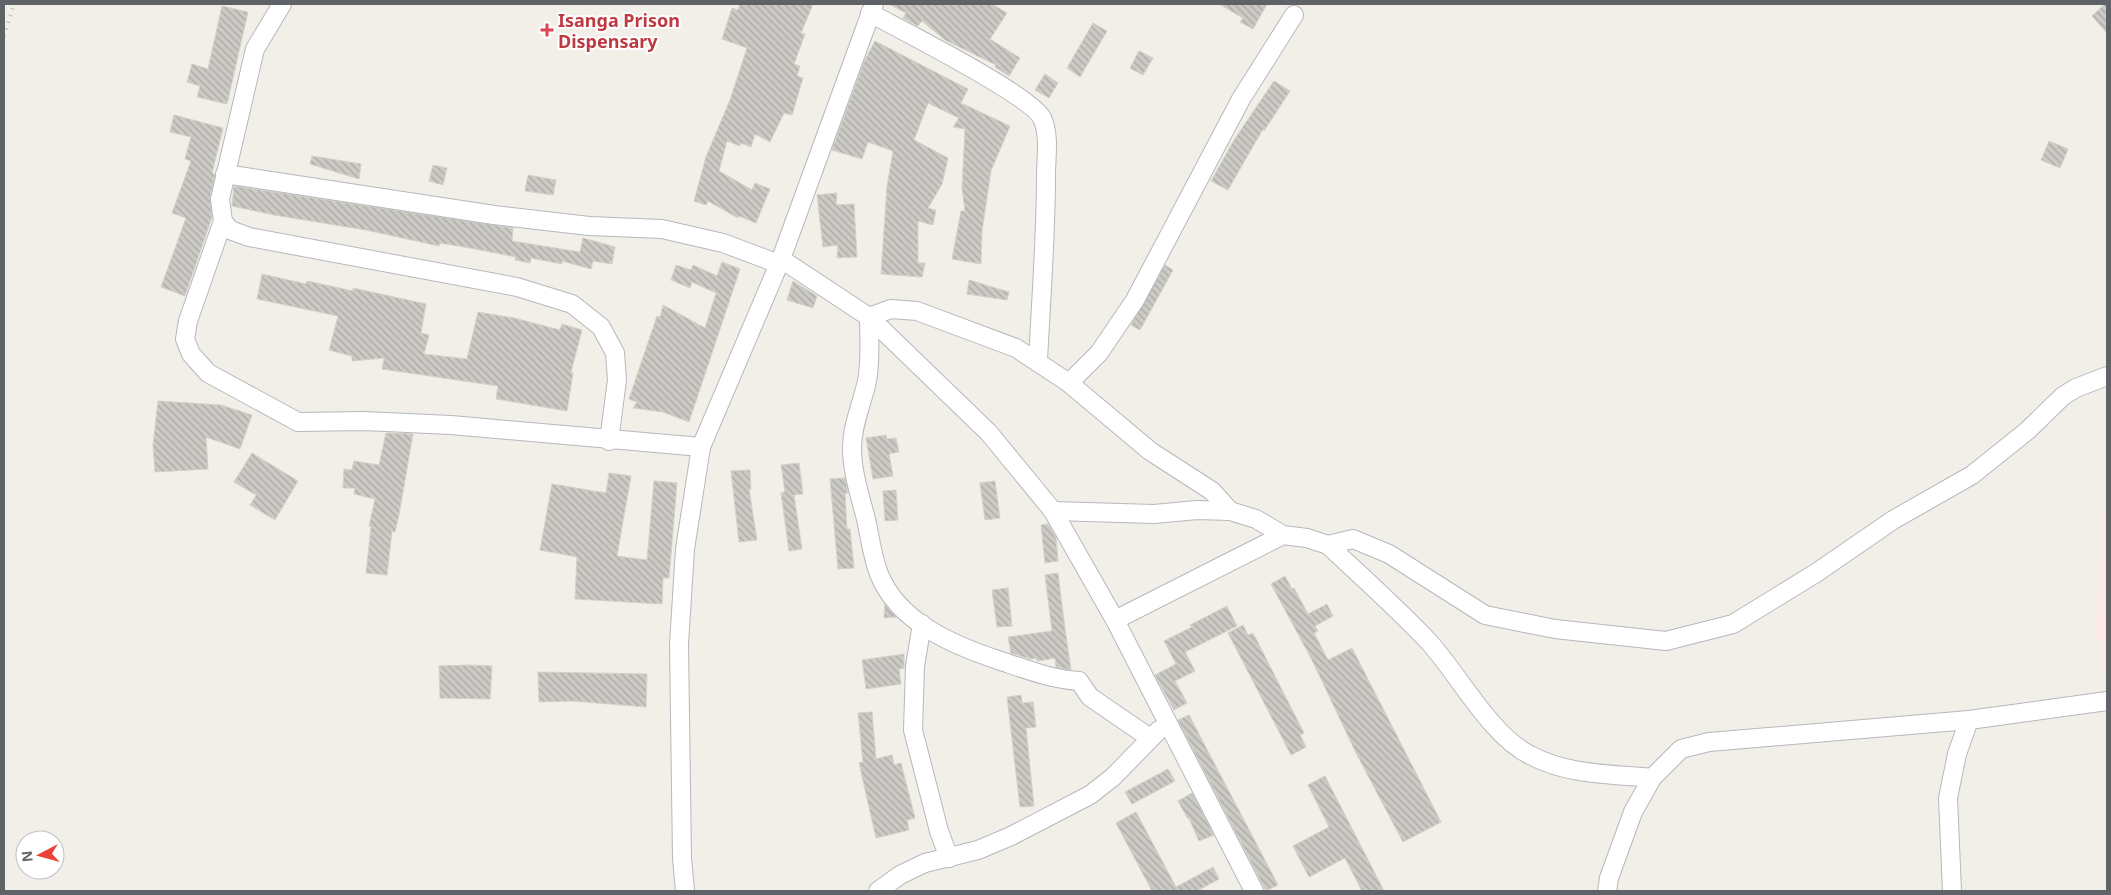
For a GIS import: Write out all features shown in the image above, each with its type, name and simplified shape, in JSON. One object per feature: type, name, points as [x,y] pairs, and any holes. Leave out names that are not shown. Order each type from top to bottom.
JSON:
[{"type":"street","points":[[282,4],[255,49],[225,174],[220,199],[223,220],[230,230],[250,237],[517,287],[572,304],[600,327],[615,353],[617,380],[609,441]]},
{"type":"street","points":[[685,891],[682,858],[679,644],[685,549],[701,447],[780,261],[872,8],[1006,89],[1034,108],[1042,119],[1047,140],[1046,218],[1038,361]]},
{"type":"street","points":[[1069,383],[1099,353],[1135,300],[1241,99],[1294,15]]},
{"type":"street","points":[[225,174],[494,215],[589,226],[662,229],[723,243],[780,261],[869,317],[989,433],[1053,511],[1115,620],[1254,891]]},
{"type":"street","points":[[223,220],[188,321],[186,338],[190,354],[208,373],[298,422],[364,421],[451,425],[609,441],[701,447]]},
{"type":"street","points":[[869,317],[891,309],[917,311],[1016,348],[1069,383],[1150,451],[1212,491],[1230,511]]},
{"type":"street","points":[[869,317],[867,379],[855,423],[852,447],[854,466],[879,574],[889,592],[922,624],[945,639],[970,651],[1056,679],[1079,680],[1090,697],[1150,738]]},
{"type":"street","points":[[1328,545],[1353,539],[1389,554],[1485,615],[1555,629],[1666,641],[1733,624],[1816,573],[1893,520],[1972,475],[2027,431],[2064,396],[2076,388],[2107,376]]},
{"type":"street","points":[[1053,511],[1154,514],[1197,510],[1230,511],[1256,519],[1283,535],[1306,538],[1328,545],[1430,643],[1502,733],[1527,754],[1553,766],[1652,778]]},
{"type":"street","points":[[1115,620],[1283,535]]},
{"type":"street","points":[[922,624],[914,666],[913,730],[939,831],[949,858]]},
{"type":"street","points":[[1607,891],[1609,878],[1633,812],[1652,778],[1681,749],[1709,742],[1969,720],[2107,702]]},
{"type":"street","points":[[1952,891],[1948,798],[1957,754],[1969,720]]},
{"type":"street","points":[[878,891],[900,875],[925,863],[949,858],[1003,839],[1090,795],[1112,778],[1167,723]]},
{"type":"shaded area","points":[[2107,473],[2107,667],[2101,667],[2103,642],[2095,641]]},
{"type":"building","points":[[740,4],[813,4],[801,33],[805,34],[794,64],[800,66],[797,76],[803,78],[792,115],[784,113],[770,142],[755,134],[751,147],[741,143],[740,146],[727,141],[719,171],[752,190],[755,183],[770,189],[756,223],[739,216],[738,218],[708,201],[706,205],[694,201],[706,157],[730,100],[747,48],[722,39],[732,8],[738,10]]},
{"type":"building","points":[[889,4],[992,4],[1007,13],[990,39],[1020,58],[1009,76],[995,67],[996,65],[945,40],[922,21],[918,26],[903,18],[906,13]]},
{"type":"building","points":[[1219,4],[1267,4],[1253,29],[1240,22],[1243,18]]},
{"type":"building","points":[[2107,4],[2107,33],[2092,16]]},
{"type":"building","points":[[222,6],[248,12],[227,104],[197,97],[200,86],[187,82],[192,64],[208,69]]},
{"type":"building","points":[[1093,23],[1107,31],[1080,77],[1067,68]]},
{"type":"building","points":[[875,41],[968,89],[961,103],[1010,126],[991,171],[982,231],[981,264],[952,259],[961,211],[965,211],[962,188],[965,129],[953,127],[959,118],[928,103],[914,140],[948,158],[942,184],[928,208],[936,210],[933,225],[918,221],[918,263],[925,263],[922,277],[881,274],[887,186],[893,151],[868,142],[862,159],[832,150],[864,62]]},
{"type":"building","points":[[1139,51],[1153,58],[1143,75],[1130,68]]},
{"type":"building","points":[[1045,74],[1058,83],[1049,98],[1035,90]]},
{"type":"building","points":[[1274,81],[1290,91],[1264,131],[1263,129],[1228,190],[1211,181],[1234,140]]},
{"type":"building","points":[[174,115],[223,128],[212,173],[215,175],[210,197],[212,217],[185,296],[161,287],[186,218],[172,213],[191,161],[185,159],[191,137],[170,132]]},
{"type":"building","points":[[2049,141],[2068,149],[2060,168],[2041,160]]},
{"type":"building","points":[[312,156],[361,164],[359,179],[310,164]]},
{"type":"building","points":[[433,165],[447,168],[443,185],[429,181]]},
{"type":"building","points":[[528,175],[556,180],[553,195],[525,191]]},
{"type":"building","points":[[234,186],[513,228],[512,241],[580,252],[583,238],[615,247],[612,264],[593,261],[591,269],[562,261],[562,264],[531,258],[530,263],[515,260],[516,257],[470,248],[440,243],[439,246],[366,230],[274,215],[232,206]]},
{"type":"building","points":[[837,193],[836,205],[854,204],[857,257],[837,258],[838,245],[823,247],[817,195]]},
{"type":"building","points":[[722,262],[740,269],[689,422],[663,412],[633,408],[637,402],[629,399],[657,316],[660,317],[663,305],[705,328],[716,293],[692,282],[690,288],[671,280],[676,265],[691,270],[693,265],[717,276]]},
{"type":"building","points":[[1165,265],[1173,270],[1140,330],[1131,325]]},
{"type":"building","points":[[262,274],[306,284],[307,281],[353,291],[353,288],[426,304],[421,333],[429,335],[424,354],[467,359],[478,312],[514,318],[560,330],[562,324],[582,330],[571,372],[573,373],[567,411],[496,399],[498,386],[382,369],[384,358],[352,361],[352,356],[329,350],[338,316],[257,299]]},
{"type":"building","points":[[969,280],[1009,292],[1007,300],[967,294]]},
{"type":"building","points":[[793,281],[817,296],[813,308],[787,300]]},
{"type":"building","points":[[158,401],[221,405],[252,415],[240,449],[206,437],[208,469],[155,472],[153,445]]},
{"type":"building","points":[[386,433],[413,434],[399,515],[395,532],[392,531],[387,575],[366,573],[371,527],[369,526],[375,499],[354,494],[355,488],[343,488],[344,469],[352,470],[354,461],[379,465]]},
{"type":"building","points":[[886,435],[887,439],[896,438],[899,452],[889,454],[893,476],[873,479],[866,438]]},
{"type":"building","points":[[252,453],[298,481],[275,520],[250,505],[256,495],[234,482]]},
{"type":"building","points":[[799,463],[803,494],[794,495],[802,549],[789,551],[781,493],[785,492],[781,465]]},
{"type":"building","points":[[750,470],[751,489],[749,489],[757,540],[739,542],[731,471]]},
{"type":"building","points":[[609,473],[631,476],[617,556],[647,560],[654,481],[677,483],[669,578],[663,578],[662,604],[575,599],[577,557],[540,550],[552,484],[606,493]]},
{"type":"building","points":[[845,478],[848,493],[845,493],[847,529],[850,529],[854,568],[838,569],[830,479]]},
{"type":"building","points":[[995,481],[1000,518],[985,520],[980,483]]},
{"type":"building","points":[[896,490],[898,520],[885,521],[883,491]]},
{"type":"building","points":[[1048,524],[1056,538],[1058,561],[1045,563],[1041,525]]},
{"type":"building","points":[[1058,573],[1071,670],[1056,667],[1055,658],[1037,661],[1036,658],[1030,659],[1011,653],[1008,637],[1052,631],[1045,575]]},
{"type":"building","points":[[1285,576],[1308,614],[1327,604],[1333,616],[1315,626],[1318,631],[1314,633],[1328,660],[1352,648],[1441,822],[1403,842],[1356,753],[1312,660],[1271,584]]},
{"type":"building","points":[[1008,588],[1012,626],[997,627],[992,590]]},
{"type":"building","points":[[885,604],[891,612],[896,617],[884,618]]},
{"type":"building","points":[[1227,606],[1237,626],[1185,652],[1195,671],[1175,681],[1187,703],[1174,710],[1155,675],[1176,664],[1164,641]]},
{"type":"building","points":[[1243,625],[1248,635],[1253,633],[1304,733],[1300,735],[1306,747],[1291,755],[1228,633]]},
{"type":"building","points":[[904,654],[904,668],[899,669],[901,684],[866,689],[862,660]]},
{"type":"building","points":[[439,666],[492,666],[490,699],[440,698]]},
{"type":"building","points":[[538,672],[647,674],[646,707],[572,701],[539,702]]},
{"type":"building","points":[[1021,695],[1022,703],[1033,702],[1036,727],[1026,728],[1034,806],[1020,807],[1007,697]]},
{"type":"building","points":[[872,712],[876,759],[892,755],[894,765],[901,763],[915,818],[907,820],[909,830],[876,838],[859,763],[863,762],[858,713]]},
{"type":"building","points":[[1189,715],[1278,885],[1266,891],[1178,720]]},
{"type":"building","points":[[1168,769],[1175,781],[1132,804],[1125,792]]},
{"type":"building","points":[[1325,776],[1384,891],[1362,891],[1345,858],[1309,877],[1293,846],[1329,827],[1308,785]]},
{"type":"building","points":[[1192,793],[1214,835],[1199,841],[1189,818],[1178,801]]},
{"type":"building","points":[[1136,812],[1176,887],[1213,867],[1219,879],[1197,891],[1152,891],[1116,823]]},
{"type":"railway","points":[[4,36],[14,4]]},
{"type":"place","name":"Isanga Prison Dispensary","points":[[547,30]]}]
